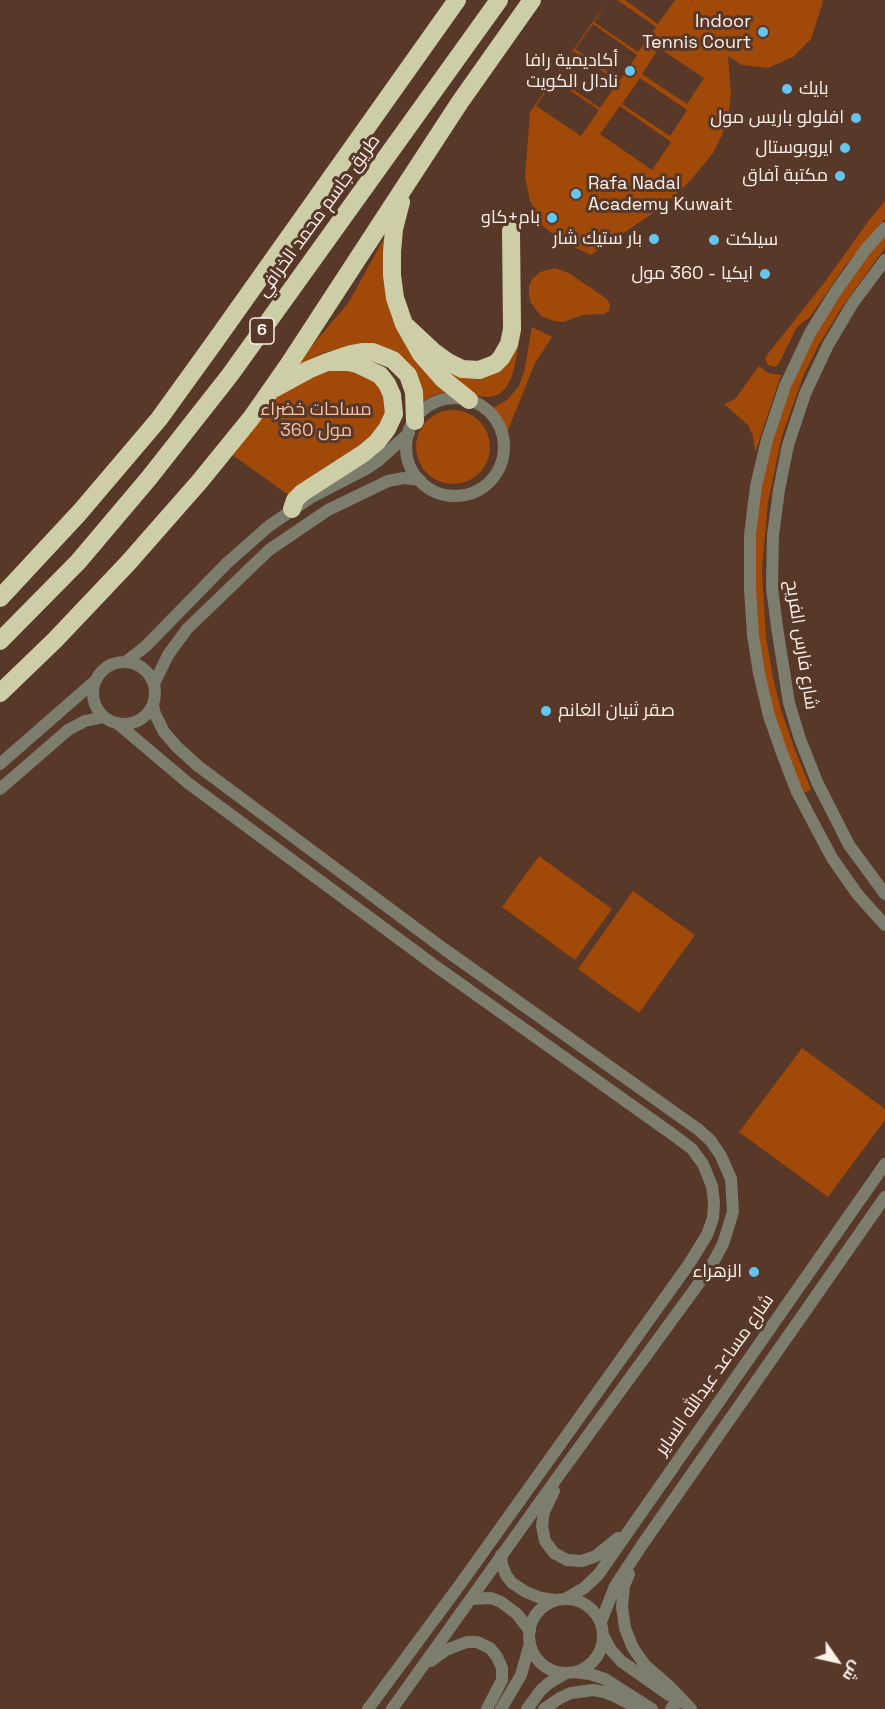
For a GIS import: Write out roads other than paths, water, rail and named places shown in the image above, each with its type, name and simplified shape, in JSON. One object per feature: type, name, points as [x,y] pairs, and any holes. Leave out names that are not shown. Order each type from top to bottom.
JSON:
[{"type":"highway","name":"طريق جاسم محمد الخرافي","points":[[0,598],[81,512],[159,419],[457,0]]},
{"type":"highway","name":"طريق جاسم محمد الخرافي","points":[[0,641],[78,562],[149,478],[230,375],[499,0]]},
{"type":"highway","points":[[0,693],[62,633],[157,531],[226,449],[270,391],[460,102],[532,0]]},
{"type":"highway","points":[[407,184],[394,229],[392,275],[395,298],[404,324],[431,367],[469,400]]},
{"type":"highway","points":[[404,324],[434,352],[462,369],[479,370],[495,364],[508,344],[512,329],[511,231]]},
{"type":"highway","points":[[270,391],[327,362],[362,352],[383,355],[401,367],[412,383],[416,401],[412,427]]},
{"type":"highway","points":[[292,509],[302,493],[377,442],[387,429],[394,414],[392,395],[380,375],[357,364],[327,362]]},
{"type":"street","points":[[885,228],[866,249],[836,291],[810,333],[785,386],[766,440],[756,486],[750,535],[753,635],[769,716],[797,792],[832,858],[858,895],[885,925]]},
{"type":"street","name":"شارع فارس الفريح","points":[[885,260],[853,303],[828,345],[805,394],[788,445],[779,490],[773,535],[772,588],[787,692],[800,739],[817,782],[849,845],[885,894]]},
{"type":"street","points":[[368,1709],[459,1586],[689,1264],[707,1235],[713,1218],[714,1202],[712,1186],[703,1164],[692,1149],[434,965],[207,797],[117,723],[104,717],[94,704],[93,688],[99,674],[111,664],[127,661],[146,646],[241,550],[292,509],[366,469],[389,453],[425,409],[439,401],[454,398],[469,400],[483,406],[499,425],[504,442],[499,468],[487,484],[472,492],[464,495],[447,495],[438,492],[420,480],[409,462],[407,447],[412,427]]},
{"type":"street","points":[[154,684],[168,655],[187,629],[269,550],[328,510],[388,481],[404,478],[420,480]]},
{"type":"street","points":[[117,723],[138,721],[149,711],[155,698],[154,684],[147,671],[127,661]]},
{"type":"street","points":[[0,764],[95,681]]},
{"type":"street","points":[[153,705],[164,732],[198,766],[444,949],[699,1130],[711,1141],[721,1156],[731,1179],[733,1212],[723,1244],[710,1268],[561,1471],[392,1709]]},
{"type":"street","points":[[0,789],[68,730],[104,717]]},
{"type":"street","points":[[581,1069],[589,1065],[593,1054]]},
{"type":"street","points":[[686,1145],[685,1138],[688,1133],[699,1130]]},
{"type":"street","name":"شارع مساعد عبدالله الساير","points":[[561,1599],[576,1594],[592,1582],[885,1164]]},
{"type":"street","name":"شارع مساعد عبدالله الساير","points":[[601,1622],[615,1586],[642,1545],[885,1197]]},
{"type":"street","points":[[583,1412],[588,1408],[594,1409],[598,1413],[598,1422]]},
{"type":"street","points":[[561,1471],[542,1519],[542,1534],[554,1553],[567,1560],[590,1559],[627,1532]]},
{"type":"street","points":[[642,1545],[627,1578],[622,1597],[625,1628],[639,1657],[683,1707]]},
{"type":"street","points":[[501,1555],[506,1575],[520,1589],[533,1595],[578,1600],[588,1605],[596,1612],[604,1637],[611,1650],[621,1661],[683,1707]]},
{"type":"street","points":[[471,1599],[481,1597],[501,1602],[517,1614],[530,1636],[533,1652],[547,1667],[556,1671],[590,1674],[605,1679],[652,1709]]},
{"type":"street","points":[[501,1709],[525,1664],[532,1621],[546,1605],[561,1599]]},
{"type":"street","points":[[527,1709],[549,1683],[585,1668],[595,1660],[604,1637]]},
{"type":"street","points":[[414,1679],[428,1663],[446,1650],[467,1642],[477,1642],[486,1646],[497,1657],[502,1668],[502,1680],[487,1709]]},
{"type":"street","points":[[544,1709],[571,1693],[593,1690],[614,1696],[640,1709]]},
{"type":"place","name":"Indoor Tennis Court","points":[[763,32]]},
{"type":"place","name":"أكاديمية رافا نادال الكويت","points":[[630,71]]},
{"type":"place","name":"بايك","points":[[787,89]]},
{"type":"place","name":"افلولو باريس مول","points":[[856,118]]},
{"type":"place","name":"ايروبوستال","points":[[845,148]]},
{"type":"place","name":"مكتبة آفاق","points":[[840,176]]},
{"type":"place","name":"Rafa Nadal Academy Kuwait","points":[[576,194]]},
{"type":"place","name":"بام+كاو","points":[[552,218]]},
{"type":"place","name":"بار ستيك شار","points":[[654,239]]},
{"type":"place","name":"سيلكت","points":[[714,240]]},
{"type":"place","name":"ايكيا - 360 مول","points":[[765,274]]},
{"type":"place","name":"صقر ثنيان الغانم","points":[[546,711]]},
{"type":"place","name":"الزهراء","points":[[754,1272]]},
{"type":"park label","name":"مساحات خضراء 360 مول","points":[[316,420]]}]
